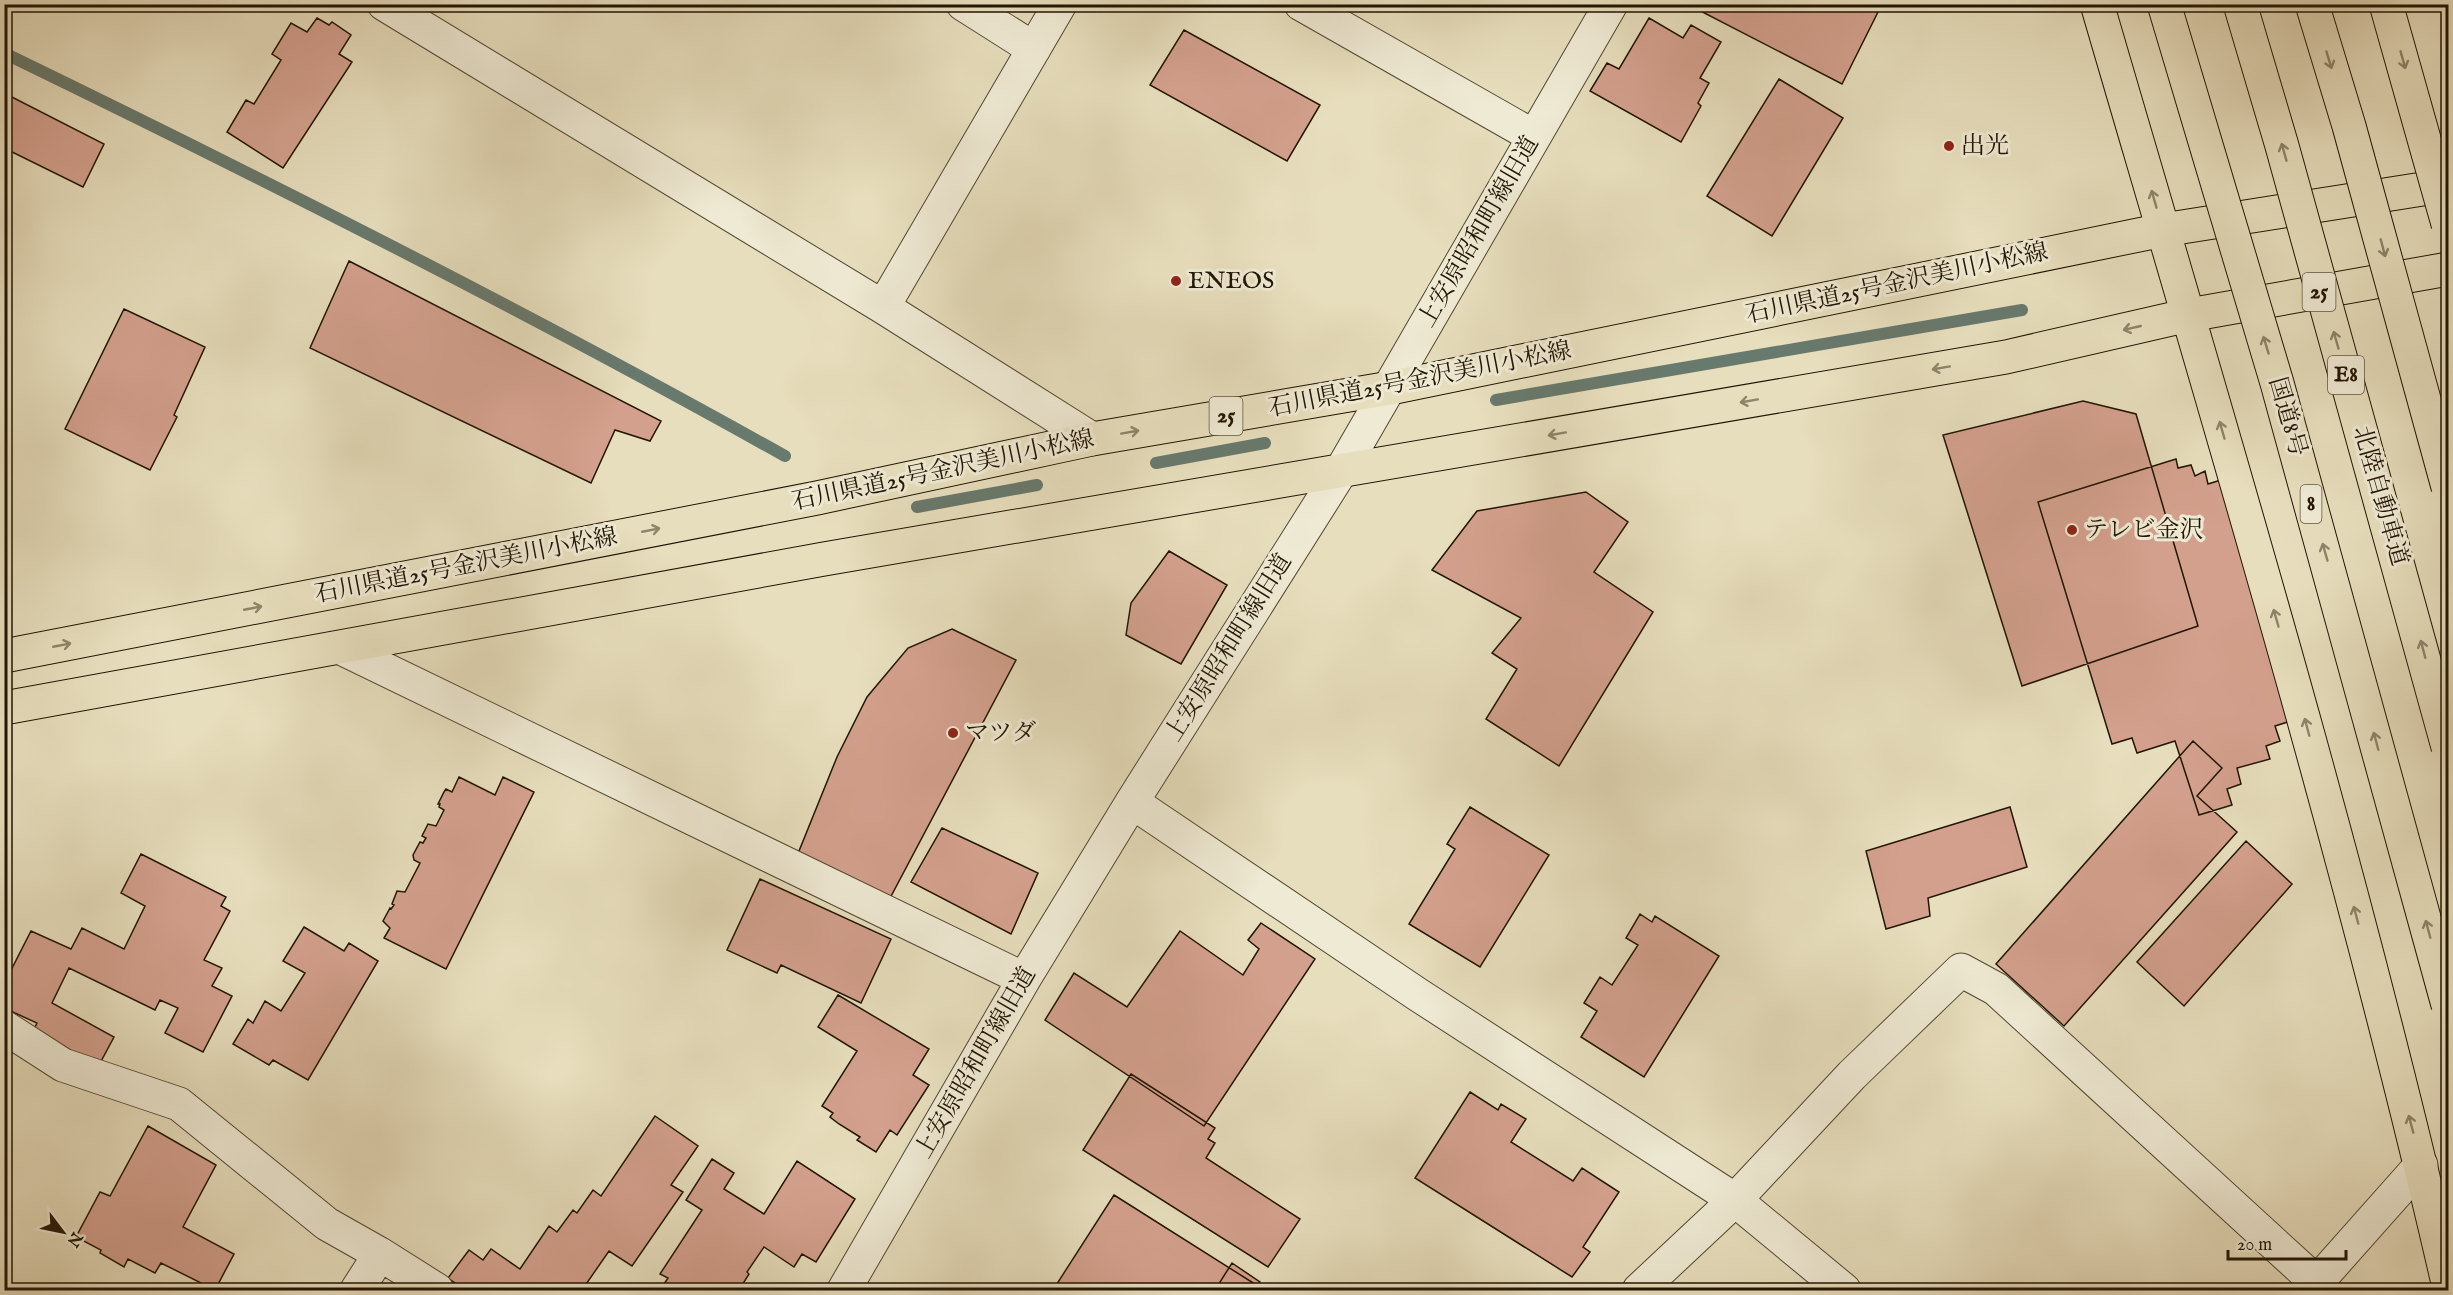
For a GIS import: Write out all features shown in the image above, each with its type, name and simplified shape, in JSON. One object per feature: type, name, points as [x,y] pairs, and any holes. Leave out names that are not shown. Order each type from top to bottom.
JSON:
[{"type":"main road","points":[[2097,4],[2293,674],[2421,1165],[2448,1284]]},
{"type":"main road","name":"国道8号","points":[[2164,4],[2277,383],[2448,1005]]},
{"type":"main road","name":"北陸自動車道","points":[[2240,4],[2448,747]]},
{"type":"main road","points":[[2312,4],[2349,126],[2448,487]]},
{"type":"main road","points":[[2386,4],[2448,224]]},
{"type":"main road","name":"石川県道25号金沢美川小松線","points":[[4,656],[817,498],[1092,439],[1390,388],[2163,230],[2448,185]]},
{"type":"main road","name":"25","points":[[4,708],[824,559],[2006,357],[2189,315],[2448,269]]},
{"type":"street","points":[[384,4],[883,307],[1092,439]]},
{"type":"street","points":[[963,4],[1034,49]]},
{"type":"street","points":[[883,307],[1060,4]]},
{"type":"street","points":[[1301,4],[1533,136]]},
{"type":"street","name":"上安原昭和町線旧道","points":[[844,1290],[1024,979],[1132,802],[1341,471],[1611,4]]},
{"type":"street","points":[[341,648],[1024,979]]},
{"type":"street","points":[[1132,802],[1417,994],[1735,1200],[1844,1290]]},
{"type":"street","points":[[1640,1290],[1735,1200],[1852,1075],[1961,970],[1996,990],[2314,1287],[2421,1165]]},
{"type":"street","points":[[4,1027],[63,1065],[179,1104],[327,1224],[437,1290]]},
{"type":"street","points":[[357,1290],[380,1254]]},
{"type":"building","points":[[1687,4],[1882,4],[1842,84]]},
{"type":"building","points":[[317,18],[329,25],[332,22],[351,35],[339,54],[352,62],[283,168],[227,132],[246,100],[254,104],[281,60],[272,54],[291,23],[307,32]]},
{"type":"building","points":[[1649,18],[1683,38],[1691,25],[1721,42],[1700,78],[1709,83],[1698,103],[1701,106],[1681,142],[1590,91],[1607,63],[1619,69]]},
{"type":"building","points":[[1184,30],[1320,105],[1287,161],[1150,85]]},
{"type":"building","points":[[1779,79],[1843,118],[1772,236],[1707,196]]},
{"type":"building","points":[[4,93],[104,144],[83,187],[4,148]]},
{"type":"building","points":[[349,261],[661,421],[650,441],[615,430],[591,483],[310,348]]},
{"type":"building","points":[[124,309],[205,347],[174,415],[177,417],[150,470],[65,429]]},
{"type":"building","name":"テレビ金沢","points":[[2083,401],[2136,414],[2198,626],[2022,686],[1943,435]]},
{"type":"building","points":[[2176,459],[2178,468],[2191,465],[2195,476],[2205,471],[2208,484],[2221,480],[2297,719],[2275,726],[2280,741],[2266,746],[2270,759],[2237,768],[2241,784],[2227,789],[2232,805],[2199,815],[2175,741],[2137,753],[2132,738],[2112,744],[2038,502]]},
{"type":"building","points":[[1586,492],[1628,522],[1594,572],[1653,612],[1559,766],[1486,719],[1517,669],[1492,653],[1521,618],[1432,570],[1477,511]]},
{"type":"building","points":[[1169,551],[1227,585],[1181,664],[1126,635],[1131,603]]},
{"type":"building","points":[[952,629],[1016,660],[889,900],[797,856],[837,757],[867,697],[908,648]]},
{"type":"building","points":[[2193,741],[2222,768],[2197,796],[2237,832],[2064,1026],[1996,964]]},
{"type":"building","points":[[459,777],[495,795],[503,777],[534,792],[446,969],[384,938],[390,928],[383,921],[394,905],[392,904],[397,891],[405,892],[420,863],[414,860],[413,855],[420,842],[423,843],[426,838],[422,836],[428,824],[436,826],[444,810],[438,804],[444,792],[446,789],[452,792]]},
{"type":"building","points":[[4,800],[11,803],[4,818]]},
{"type":"building","points":[[1470,807],[1549,855],[1480,967],[1409,924],[1455,849],[1447,844]]},
{"type":"building","points":[[2010,807],[2027,867],[1928,898],[1930,916],[1886,929],[1866,851]]},
{"type":"building","points":[[942,828],[1038,873],[1011,934],[911,882]]},
{"type":"building","points":[[2246,841],[2292,884],[2184,1006],[2137,962]]},
{"type":"building","points":[[141,854],[226,897],[221,906],[230,911],[204,960],[222,968],[212,986],[232,996],[203,1052],[165,1033],[178,1008],[160,1000],[155,1010],[69,968],[52,1003],[114,1037],[99,1065],[33,1031],[37,1023],[4,1008],[4,984],[31,931],[71,949],[82,928],[124,949],[145,906],[121,893]]},
{"type":"building","points":[[760,879],[891,939],[861,1003],[781,965],[777,973],[727,950]]},
{"type":"building","points":[[1640,914],[1652,922],[1655,916],[1719,956],[1644,1077],[1581,1037],[1597,1011],[1584,1003],[1600,977],[1612,985],[1638,945],[1626,938]]},
{"type":"building","points":[[1261,923],[1315,959],[1204,1126],[1045,1020],[1074,973],[1127,1007],[1180,931],[1243,975],[1259,949],[1248,940]]},
{"type":"building","points":[[304,927],[344,951],[349,943],[378,961],[308,1080],[273,1060],[269,1065],[233,1044],[248,1019],[253,1023],[265,1001],[281,1011],[305,973],[283,961]]},
{"type":"building","points":[[838,995],[929,1049],[913,1075],[929,1085],[897,1135],[890,1130],[876,1152],[857,1140],[860,1137],[830,1117],[833,1113],[822,1106],[857,1051],[818,1027]]},
{"type":"building","points":[[1131,1074],[1215,1128],[1208,1139],[1215,1143],[1206,1158],[1300,1219],[1268,1267],[1083,1150]]},
{"type":"building","points":[[1131,1074],[1215,1128],[1208,1139],[1215,1143],[1206,1158],[1300,1219],[1268,1267],[1083,1150]]},
{"type":"building","points":[[1470,1092],[1498,1110],[1501,1104],[1526,1119],[1511,1142],[1573,1181],[1582,1168],[1619,1192],[1583,1247],[1590,1252],[1572,1277],[1415,1178]]},
{"type":"building","points":[[655,1116],[698,1146],[671,1185],[683,1192],[632,1266],[609,1251],[582,1290],[465,1290],[448,1278],[469,1250],[483,1260],[491,1249],[520,1269],[549,1226],[557,1232],[573,1210],[577,1213],[593,1190],[601,1196]]},
{"type":"building","points":[[148,1126],[216,1165],[183,1227],[234,1254],[215,1290],[161,1263],[155,1273],[128,1259],[124,1267],[100,1253],[101,1250],[76,1237],[100,1192],[110,1196]]},
{"type":"building","points":[[712,1159],[734,1173],[724,1189],[764,1214],[797,1161],[855,1199],[816,1262],[802,1254],[794,1267],[764,1247],[747,1272],[749,1274],[739,1290],[660,1290],[668,1278],[660,1274],[702,1210],[686,1200]]},
{"type":"building","points":[[712,1159],[734,1173],[724,1189],[764,1214],[797,1161],[855,1199],[816,1262],[802,1254],[794,1267],[764,1247],[747,1272],[749,1274],[739,1290],[660,1290],[668,1278],[660,1274],[702,1210],[686,1200]]},
{"type":"building","points":[[1114,1195],[1258,1286],[1255,1290],[1053,1290]]},
{"type":"building","points":[[1232,1263],[1260,1282],[1255,1290],[1215,1290]]},
{"type":"waterway","points":[[4,53],[202,150],[495,299],[785,456]]},
{"type":"waterway","points":[[1496,400],[2022,310]]},
{"type":"waterway","points":[[1156,463],[1265,443]]},
{"type":"waterway","points":[[917,507],[1037,485]]},
{"type":"place","name":"出光","points":[[1949,146]]},
{"type":"place","name":"ENEOS","points":[[1176,281]]},
{"type":"place","name":"テレビ金沢","points":[[2072,530]]},
{"type":"place","name":"マツダ","points":[[953,733]]}]
